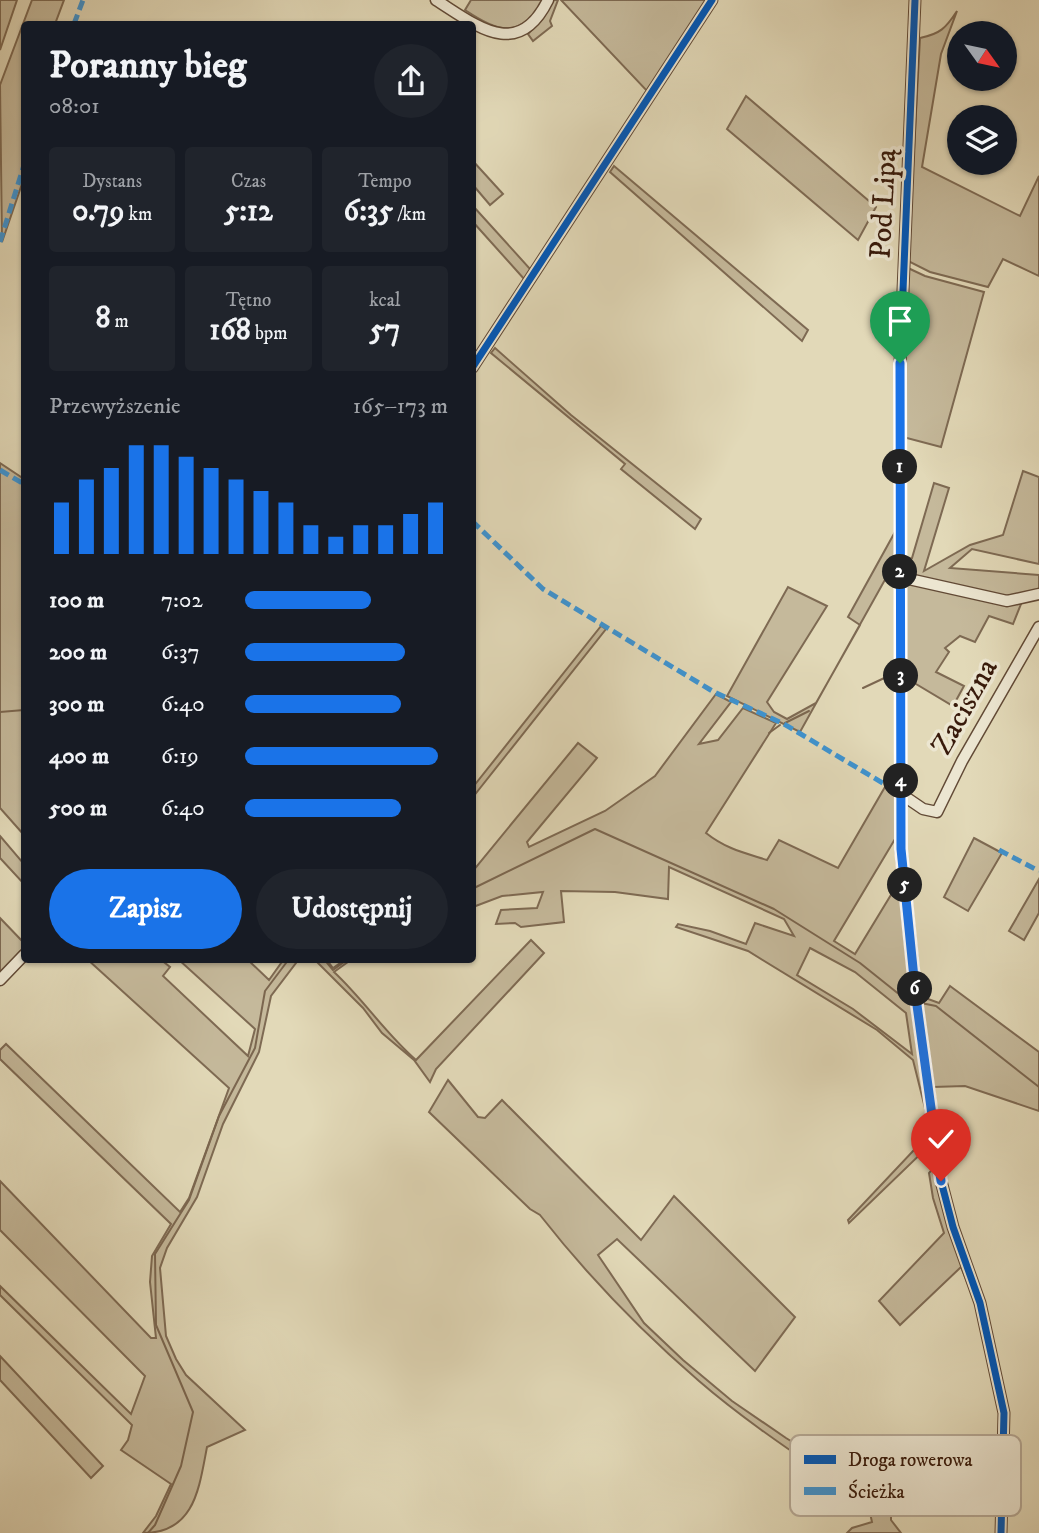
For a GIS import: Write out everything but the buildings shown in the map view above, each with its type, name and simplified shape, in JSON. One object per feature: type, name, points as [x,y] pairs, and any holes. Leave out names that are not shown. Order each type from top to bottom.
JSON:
[{"type":"street","points":[[436,0],[472,21]]},
{"type":"street","points":[[476,23],[494,34],[518,33],[531,25],[548,0]]},
{"type":"street","points":[[476,362],[712,0]]},
{"type":"street","name":"Pod Lipą","points":[[915,0],[900,363],[901,849],[916,1001],[941,1181],[953,1227],[980,1303],[1004,1413],[1003,1435]]},
{"type":"street","points":[[900,577],[1007,601],[1039,594]]},
{"type":"street","name":"Zaciszna","points":[[901,794],[929,812],[937,812],[962,761],[1039,627]]},
{"type":"street","points":[[0,980],[21,958]]},
{"type":"shaded area","points":[[0,0],[17,0],[0,50]]},
{"type":"shaded area","points":[[32,0],[64,0],[56,21],[24,21]]},
{"type":"shaded area","points":[[471,0],[545,0],[526,21],[508,28],[489,24],[465,10]]},
{"type":"shaded area","points":[[553,0],[558,0],[550,21],[552,26],[533,41],[528,34],[543,18]]},
{"type":"shaded area","points":[[561,0],[707,0],[647,91]]},
{"type":"shaded area","points":[[947,24],[947,38],[941,54],[922,167],[1020,216],[1039,176],[1039,276],[1003,259],[988,287],[930,272],[908,261],[920,38],[942,29]]},
{"type":"shaded area","points":[[21,29],[21,187],[2,242],[0,85]]},
{"type":"shaded area","points":[[746,96],[876,207],[858,240],[727,129]]},
{"type":"shaded area","points":[[476,164],[503,194],[490,205],[476,189]]},
{"type":"shaded area","points":[[614,166],[808,330],[802,341],[610,172]]},
{"type":"shaded area","points":[[476,209],[531,270],[525,280],[476,225]]},
{"type":"shaded area","points":[[908,268],[925,276],[984,292],[941,447],[903,437]]},
{"type":"shaded area","points":[[495,348],[571,415],[701,519],[695,529],[621,469],[625,464],[491,353]]},
{"type":"shaded area","points":[[0,463],[21,477],[21,832],[0,808]]},
{"type":"shaded area","points":[[1023,471],[1039,477],[1039,564],[972,549],[950,568],[1039,575],[1039,592],[990,597],[904,573],[903,559],[912,558],[934,483],[949,488],[924,571],[970,545],[1003,535]]},
{"type":"shaded area","points":[[895,532],[896,560],[860,625],[848,617]]},
{"type":"shaded area","points":[[904,579],[1023,599],[1013,624],[989,616],[975,642],[960,636],[945,648],[949,652],[936,672],[964,686],[953,706],[906,678]]},
{"type":"shaded area","points":[[788,587],[827,606],[767,702],[774,712],[787,719],[816,703],[834,672],[800,732],[727,696]]},
{"type":"shaded area","points":[[601,626],[606,629],[476,793],[476,783]]},
{"type":"shaded area","points":[[716,694],[731,702],[699,744],[718,740],[743,708],[776,723],[706,833],[721,843],[767,860],[779,840],[838,868],[885,787],[896,794],[898,834],[834,941],[855,954],[900,880],[930,1129],[913,1060],[877,1030],[748,951],[676,927],[678,924],[710,931],[746,944],[755,923],[794,936],[784,919],[669,867],[668,899],[615,892],[561,891],[564,922],[521,927],[515,923],[496,924],[501,910],[537,908],[543,892],[502,896],[476,906],[476,867],[578,743],[597,758],[527,842],[529,847],[605,811],[655,776]],"holes":[[[810,948],[855,972],[906,1013],[912,1054],[853,1009],[797,975]]]},
{"type":"shaded area","points":[[0,836],[21,860],[21,881],[0,858]]},
{"type":"shaded area","points":[[974,838],[1002,853],[968,911],[944,897]]},
{"type":"shaded area","points":[[1039,879],[1039,913],[1024,940],[1009,931]]},
{"type":"shaded area","points":[[0,918],[21,940],[21,950],[0,975]]},
{"type":"shaded area","points":[[531,940],[544,953],[436,1069],[430,1082],[414,1060],[382,1033],[363,1008],[318,963],[329,963],[333,968],[340,963],[346,963],[334,972],[416,1060]]},
{"type":"shaded area","points":[[91,963],[165,963],[170,967],[163,976],[248,1056],[255,1029],[182,963],[251,963],[269,980],[281,963],[296,963],[271,996],[259,1052],[223,1124],[197,1197],[167,1248],[160,1268],[166,1336],[176,1359],[186,1375],[245,1430],[207,1447],[197,1492],[184,1517],[160,1531],[143,1533],[156,1516],[171,1484],[121,1450],[128,1440],[132,1425],[0,1295],[0,1286],[131,1414],[145,1376],[0,1230],[0,1181],[151,1338],[156,1338],[150,1282],[152,1256],[171,1224],[0,1059],[0,1050],[6,1044],[180,1212],[189,1198],[229,1088]]},
{"type":"shaded area","points":[[950,986],[1039,1052],[1039,1111],[965,1086],[933,1087],[920,996],[939,1003]]},
{"type":"shaded area","points":[[448,1080],[478,1117],[485,1118],[502,1100],[641,1240],[674,1196],[795,1317],[755,1371],[617,1239],[598,1255],[644,1323],[732,1401],[790,1440],[790,1450],[739,1414],[656,1342],[596,1281],[540,1215],[530,1209],[429,1112]]},
{"type":"shaded area","points":[[931,1132],[932,1143],[849,1223],[848,1220]]},
{"type":"shaded area","points":[[936,1165],[980,1314],[961,1267],[900,1325],[879,1301],[944,1233],[933,1198],[929,1173]]},
{"type":"shaded area","points":[[0,1356],[103,1466],[91,1478],[0,1380]]},
{"type":"shaded area","points":[[871,1516],[891,1516],[901,1533],[847,1533],[852,1528],[872,1522]]},
{"type":"waterway","points":[[863,688],[895,673]]},
{"type":"waterway","points":[[0,712],[21,710]]},
{"type":"waterway","points":[[785,723],[809,711]]},
{"type":"waterway","points":[[769,733],[780,725]]},
{"type":"waterway","points":[[476,887],[595,829],[774,909],[860,963],[905,999],[912,1001]]},
{"type":"waterway","points":[[148,1533],[155,1525],[181,1466],[193,1412],[156,1325],[155,1254],[189,1200],[219,1116],[255,1048],[265,991],[286,963]]},
{"type":"waterway","points":[[327,963],[333,970],[343,963]]},
{"type":"waterway","points":[[921,1003],[936,1006],[1039,1087]]},
{"type":"marked path","points":[[75,21],[83,0]]},
{"type":"marked path","points":[[0,242],[21,175]]},
{"type":"marked path","points":[[0,470],[21,482]]},
{"type":"marked path","points":[[476,525],[543,589],[714,692],[784,724],[901,794]]},
{"type":"marked path","points":[[999,850],[1039,871]]},
{"type":"cycle path","points":[[476,362],[712,0]]},
{"type":"cycle path","points":[[915,0],[900,363],[901,850],[916,998],[941,1181],[953,1227],[980,1303],[1004,1413],[1003,1435]]},
{"type":"cycle path","points":[[1001,1516],[1001,1533]]},
{"type":"route","points":[[900,363],[901,849],[916,998],[941,1181]]}]
